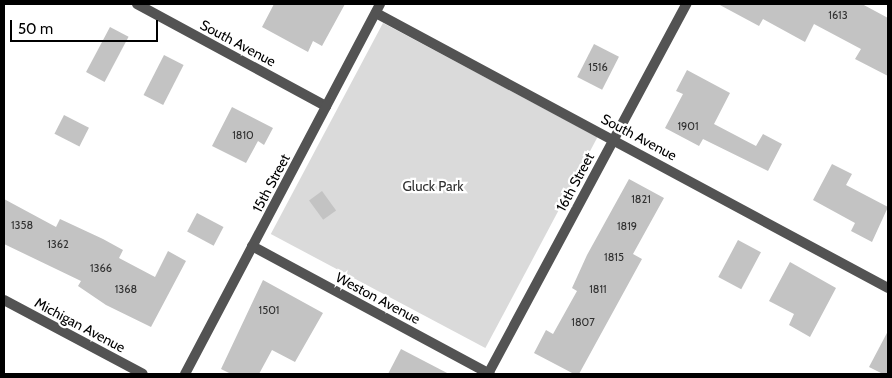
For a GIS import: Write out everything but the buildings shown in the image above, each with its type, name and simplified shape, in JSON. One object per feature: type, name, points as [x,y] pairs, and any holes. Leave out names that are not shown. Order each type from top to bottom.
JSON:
[{"type":"street","name":"South Avenue","points":[[137,4],[326,106]]},
{"type":"street","name":"16th Street","points":[[489,374],[686,4]]},
{"type":"street","name":"South Avenue","points":[[378,8],[888,288]]},
{"type":"street","name":"15th Street","points":[[186,374],[378,8]]},
{"type":"street","name":"Weston Avenue","points":[[252,246],[489,374]]},
{"type":"street","name":"Michigan Avenue","points":[[4,300],[143,374]]},
{"type":"green space","name":"Gluck Park","points":[[383,23],[598,137],[485,348],[271,234]]}]
